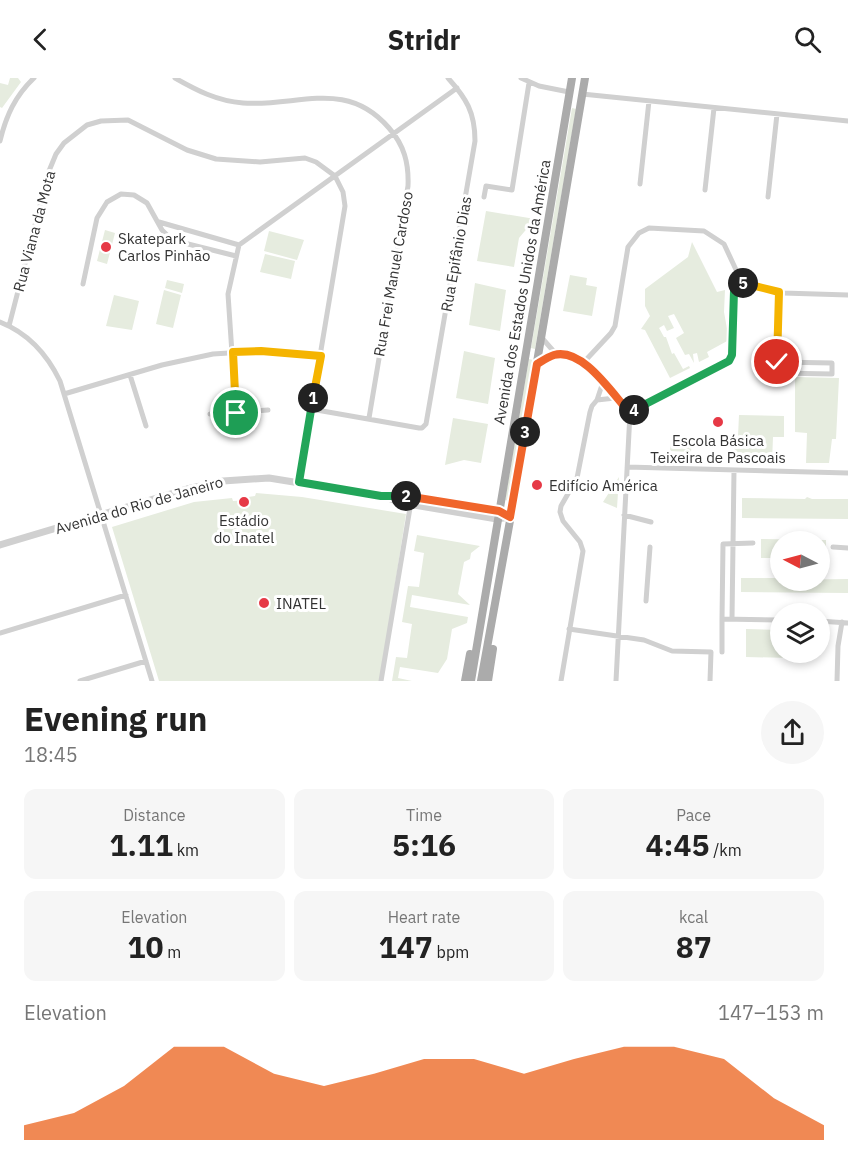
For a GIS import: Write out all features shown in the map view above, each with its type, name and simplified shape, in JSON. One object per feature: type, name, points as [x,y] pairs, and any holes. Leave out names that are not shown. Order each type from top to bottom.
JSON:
[{"type":"main road","name":"Avenida dos Estados Unidos da América","points":[[471,681],[572,78]]},
{"type":"main road","name":"Avenida dos Estados Unidos da América","points":[[481,681],[585,78]]},
{"type":"main road","points":[[569,92],[582,94]]},
{"type":"main road","points":[[498,515],[510,517]]},
{"type":"main road","name":"Avenida dos Estados Unidos da América","points":[[488,681],[495,634],[493,621]]},
{"type":"main road","name":"Avenida dos Estados Unidos da América","points":[[465,681],[471,648],[478,635]]},
{"type":"street","points":[[0,141],[12,106],[34,78]]},
{"type":"street","name":"Rua Frei Manuel Cardoso","points":[[174,78],[210,96],[235,102],[251,103],[320,97],[344,99],[373,112],[401,143],[407,160],[408,186],[369,418]]},
{"type":"street","name":"Rua Epifânio Dias","points":[[369,418],[418,428],[426,424],[475,141],[471,111],[465,97],[448,78]]},
{"type":"street","points":[[522,78],[569,92]]},
{"type":"street","points":[[484,197],[486,186],[512,190],[530,82]]},
{"type":"street","points":[[236,413],[228,294],[239,245],[457,88]]},
{"type":"street","points":[[582,94],[848,122]]},
{"type":"street","points":[[640,184],[649,101]]},
{"type":"street","points":[[705,190],[714,108]]},
{"type":"street","points":[[768,197],[777,114]]},
{"type":"street","name":"Rua Viana da Mota","points":[[9,326],[49,171],[56,154],[64,143],[87,125],[101,121],[128,120],[187,150],[216,159],[247,162],[305,158],[316,162],[335,176]]},
{"type":"street","points":[[299,482],[345,207],[343,192],[335,176]]},
{"type":"street","points":[[83,284],[97,218],[107,202],[121,194],[135,195],[147,203],[162,230],[172,240],[236,256]]},
{"type":"street","points":[[159,222],[239,245]]},
{"type":"street","points":[[584,362],[615,326],[628,247],[639,233],[649,228],[704,231],[724,244],[738,274],[738,282],[734,291],[732,355],[729,361],[630,413]]},
{"type":"street","points":[[738,282],[783,294],[848,295]]},
{"type":"street","points":[[777,362],[832,363],[831,374],[777,373],[777,362],[779,292]]},
{"type":"street","points":[[0,322],[27,337],[46,357],[56,372],[152,681]]},
{"type":"street","points":[[542,337],[556,354]]},
{"type":"street","points":[[64,394],[187,358],[233,352],[277,352],[321,356]]},
{"type":"street","points":[[537,364],[556,354],[584,362],[630,413],[616,681]]},
{"type":"street","points":[[130,375],[146,426]]},
{"type":"street","points":[[561,681],[583,551],[580,542],[562,520],[561,506],[577,478],[590,412],[603,382]]},
{"type":"street","points":[[597,400],[615,398]]},
{"type":"street","points":[[311,409],[369,418]]},
{"type":"street","points":[[210,414],[268,410]]},
{"type":"street","points":[[627,467],[848,473]]},
{"type":"street","points":[[732,619],[734,470]]},
{"type":"street","name":"Avenida do Rio de Janeiro","points":[[0,545],[187,489],[223,481],[262,478],[411,501]]},
{"type":"street","points":[[381,681],[411,501],[498,515]]},
{"type":"street","points":[[624,515],[651,522]]},
{"type":"street","points":[[722,652],[723,544],[753,543]]},
{"type":"street","points":[[646,601],[650,547]]},
{"type":"street","points":[[833,547],[848,548]]},
{"type":"street","points":[[0,633],[126,595]]},
{"type":"street","points":[[722,619],[770,620]]},
{"type":"street","points":[[830,622],[845,623],[838,646],[837,681]]},
{"type":"street","points":[[569,629],[644,640],[672,651],[711,652],[710,681]]},
{"type":"street","points":[[80,681],[146,661]]},
{"type":"shaded area","points":[[10,78],[18,78],[21,82],[2,108],[0,107],[0,83],[8,85]]},
{"type":"shaded area","points":[[572,108],[576,109],[535,349],[531,348]]},
{"type":"shaded area","points":[[486,211],[535,219],[519,238],[514,267],[477,261]]},
{"type":"shaded area","name":"Skatepark Carlos Pinhão","points":[[105,230],[115,233],[107,264],[97,261]]},
{"type":"shaded area","points":[[269,231],[304,240],[297,260],[264,251]]},
{"type":"shaded area","points":[[692,242],[717,292],[725,290],[724,312],[729,340],[707,352],[709,357],[699,362],[697,353],[693,354],[694,363],[689,354],[685,355],[676,338],[684,333],[674,314],[668,316],[674,328],[667,331],[664,325],[659,328],[666,337],[672,354],[674,353],[683,369],[689,366],[690,368],[670,378],[645,330],[641,329],[650,316],[645,306],[645,289],[688,257]]},
{"type":"shaded area","points":[[265,254],[295,261],[291,279],[260,272]]},
{"type":"shaded area","points":[[570,275],[587,278],[586,285],[597,287],[592,316],[563,311]]},
{"type":"shaded area","points":[[167,280],[184,284],[182,293],[165,288]]},
{"type":"shaded area","points":[[475,283],[506,290],[500,331],[469,325]]},
{"type":"shaded area","points":[[164,290],[181,295],[173,328],[156,324]]},
{"type":"shaded area","points":[[114,295],[139,301],[132,330],[106,326]]},
{"type":"shaded area","points":[[464,351],[495,358],[488,404],[456,398]]},
{"type":"shaded area","points":[[529,359],[533,360],[509,501],[505,500]]},
{"type":"shaded area","points":[[795,377],[839,378],[836,439],[832,439],[829,463],[806,463],[807,433],[795,432]]},
{"type":"shaded area","points":[[739,415],[784,416],[784,437],[773,437],[772,462],[734,461],[735,437],[745,437],[738,436]]},
{"type":"shaded area","points":[[453,418],[488,424],[481,463],[464,460],[445,465]]},
{"type":"shaded area","points":[[671,440],[692,441],[691,452],[670,451]]},
{"type":"shaded area","points":[[619,477],[617,508],[603,502]]},
{"type":"shaded area","name":"INATEL","points":[[256,493],[302,497],[406,514],[380,681],[159,681],[112,527],[194,502],[232,498],[233,501],[248,500],[248,497],[255,496]]},
{"type":"shaded area","points":[[807,497],[848,499],[848,519],[742,518],[742,498],[805,499]]},
{"type":"shaded area","points":[[417,535],[480,546],[471,553],[470,559],[464,562],[458,594],[470,605],[412,595],[410,607],[468,617],[467,623],[452,629],[447,659],[438,673],[400,667],[398,678],[412,681],[392,681],[396,657],[407,658],[412,624],[402,622],[408,586],[419,587],[424,553],[414,551]]},
{"type":"shaded area","points":[[761,539],[770,539],[770,558],[761,558]]},
{"type":"shaded area","points":[[741,578],[770,578],[770,591],[830,591],[830,579],[848,579],[848,593],[741,592]]},
{"type":"shaded area","points":[[746,629],[770,630],[770,658],[746,657]]},
{"type":"place","name":"Skatepark Carlos Pinhão","points":[[106,247]]},
{"type":"place","name":"Escola Básica Teixeira de Pascoais","points":[[718,422]]},
{"type":"place","name":"Edifício América","points":[[537,485]]},
{"type":"place","name":"Estádio do Inatel","points":[[244,502]]},
{"type":"place","name":"INATEL","points":[[264,603]]},
{"type":"route","points":[[236,413],[233,352],[286,352],[321,356],[299,482],[381,496],[403,496],[489,509],[510,517],[537,364],[556,354],[584,362],[630,413],[729,361],[732,355],[734,291],[738,282],[779,292],[777,362]]}]
